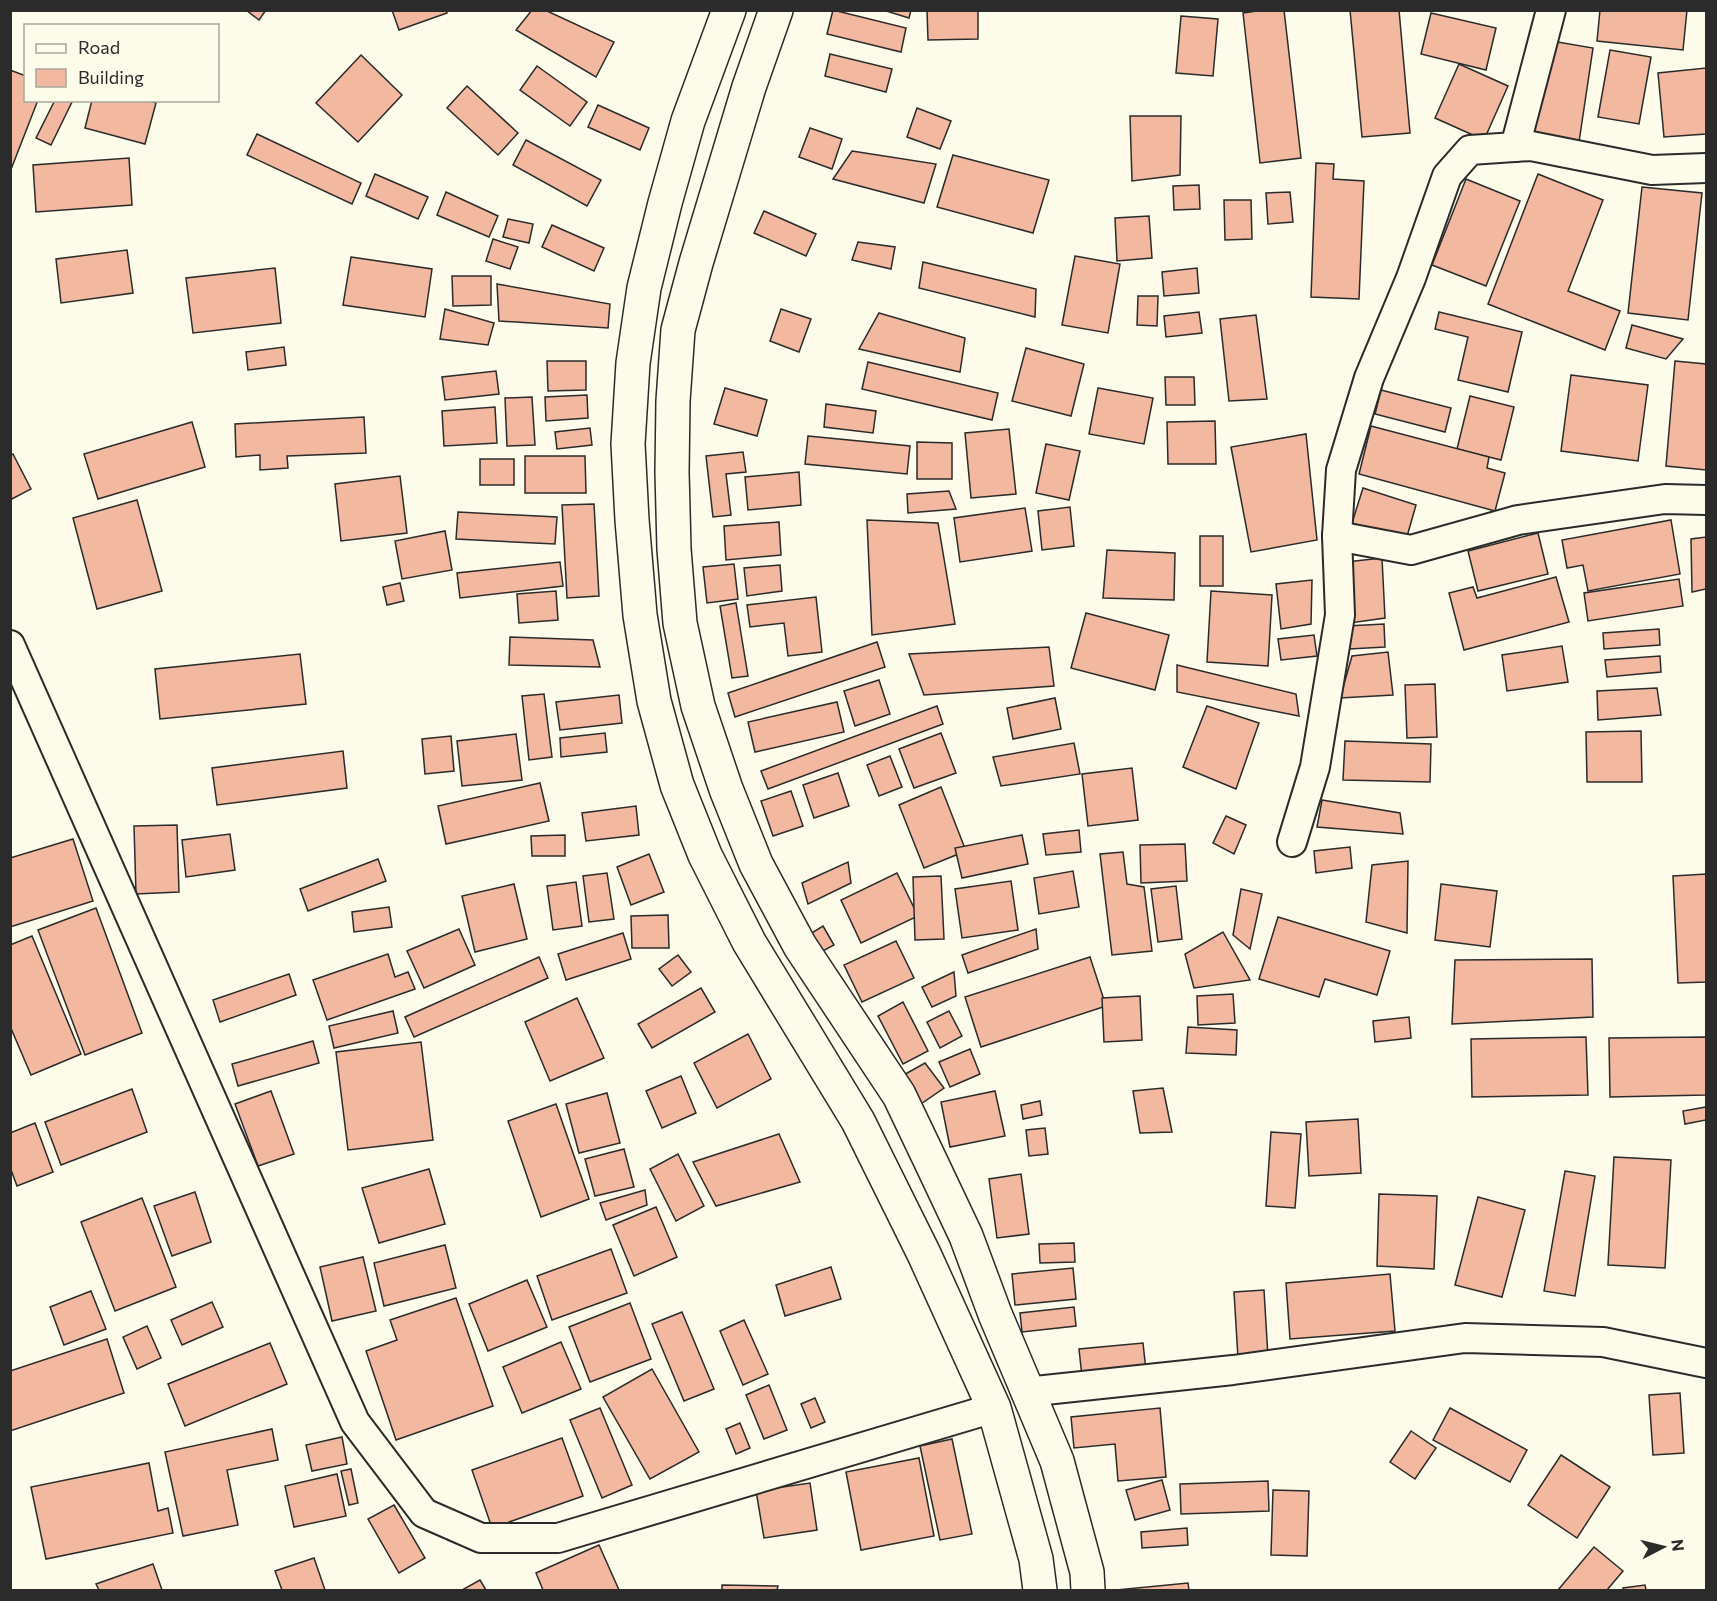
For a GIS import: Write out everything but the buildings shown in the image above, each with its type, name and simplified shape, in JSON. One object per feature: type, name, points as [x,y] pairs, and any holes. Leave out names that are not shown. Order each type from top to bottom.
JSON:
[{"type":"main road","points":[[729,10],[688,121],[665,203],[644,288],[633,363],[628,444],[632,520],[640,615],[654,701],[677,784],[705,855],[749,942],[858,1121],[924,1254],[994,1407],[1036,1559],[1040,1590]]},
{"type":"main road","points":[[776,10],[749,87],[678,330],[673,401],[672,472],[674,549],[681,623],[698,706],[726,789],[756,864],[800,946],[899,1095],[966,1236],[1026,1392],[1057,1461],[1087,1572],[1088,1590]]},
{"type":"street","points":[[1515,147],[1551,10]]},
{"type":"street","points":[[1292,842],[1315,767],[1340,615],[1337,536],[1341,470],[1369,378],[1410,278],[1447,176],[1470,150],[1531,146],[1652,170],[1707,168]]},
{"type":"street","points":[[1337,536],[1411,550],[1518,520],[1665,499],[1707,500]]},
{"type":"street","points":[[10,645],[355,1422],[424,1512],[481,1538],[558,1538],[994,1407]]},
{"type":"street","points":[[1026,1392],[1233,1370],[1465,1338],[1603,1342],[1707,1363]]}]
